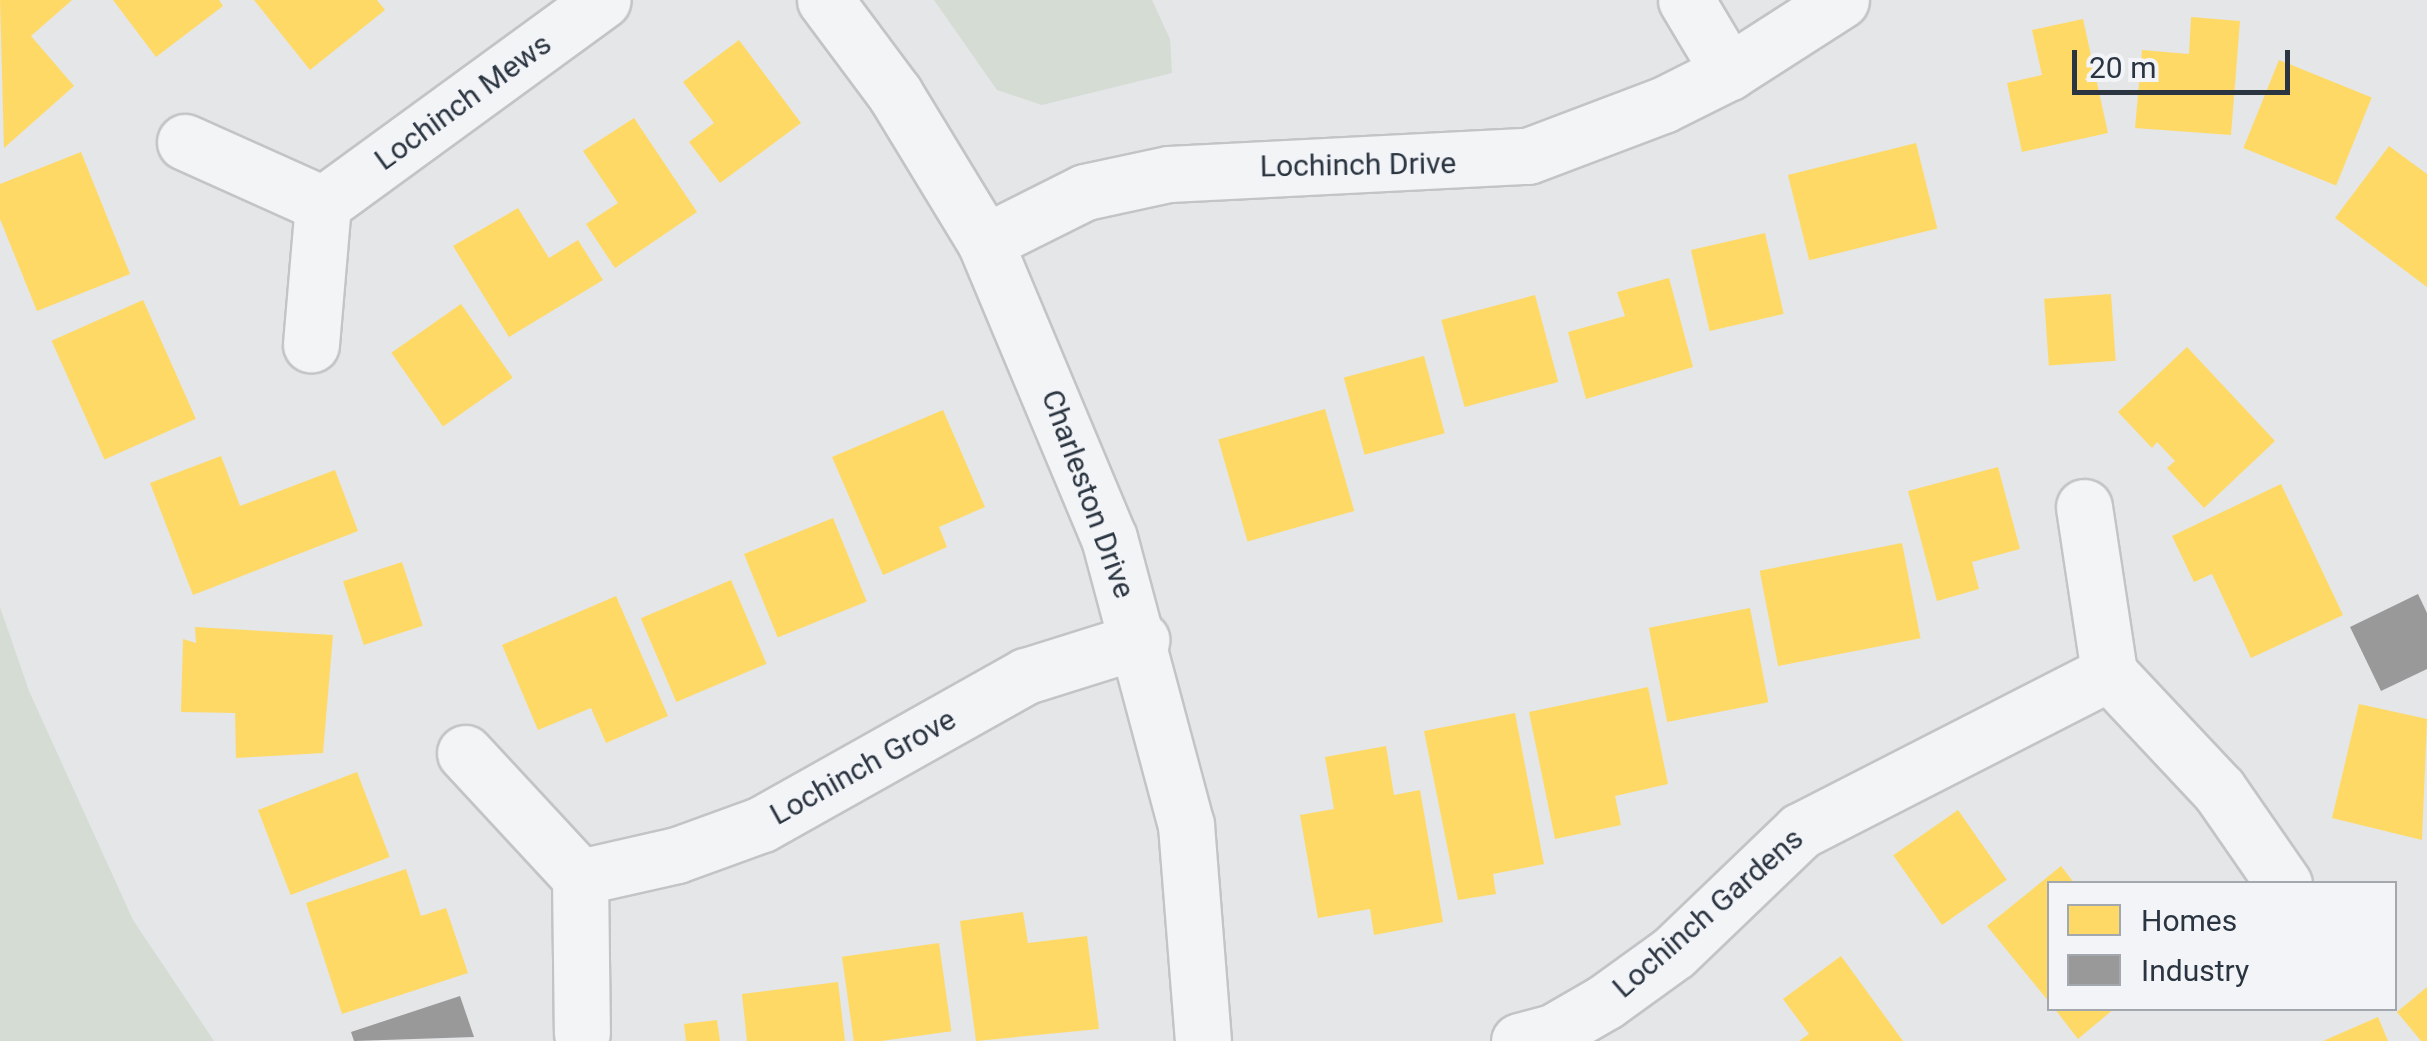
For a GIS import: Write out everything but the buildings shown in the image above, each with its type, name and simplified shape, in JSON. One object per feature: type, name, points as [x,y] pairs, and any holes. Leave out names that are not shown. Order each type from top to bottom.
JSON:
[{"type":"street","name":"Lochinch Mews","points":[[324,204],[603,0]]},
{"type":"street","name":"Charleston Drive","points":[[825,0],[895,94],[985,242],[1073,438],[1141,640],[1186,825],[1202,1041]]},
{"type":"street","points":[[1686,0],[1729,72]]},
{"type":"street","name":"Lochinch Drive","points":[[985,242],[1084,192],[1169,174],[1528,156],[1600,132],[1729,72],[1841,0]]},
{"type":"street","points":[[185,142],[324,204],[312,344]]},
{"type":"street","points":[[2084,507],[2110,672],[2219,790],[2282,881]]},
{"type":"street","name":"Lochinch Grove","points":[[580,877],[676,855],[762,824],[1026,676],[1141,640]]},
{"type":"street","name":"Lochinch Gardens","points":[[1520,1041],[1552,1032],[1605,1002],[1674,952],[1800,831],[2110,672]]},
{"type":"street","points":[[465,753],[580,877],[582,1033]]},
{"type":"shaded area","points":[[934,0],[1152,0],[1170,39],[1172,73],[1042,105],[997,90]]},
{"type":"shaded area","points":[[0,607],[29,691],[133,920],[214,1041],[0,1041]]}]
